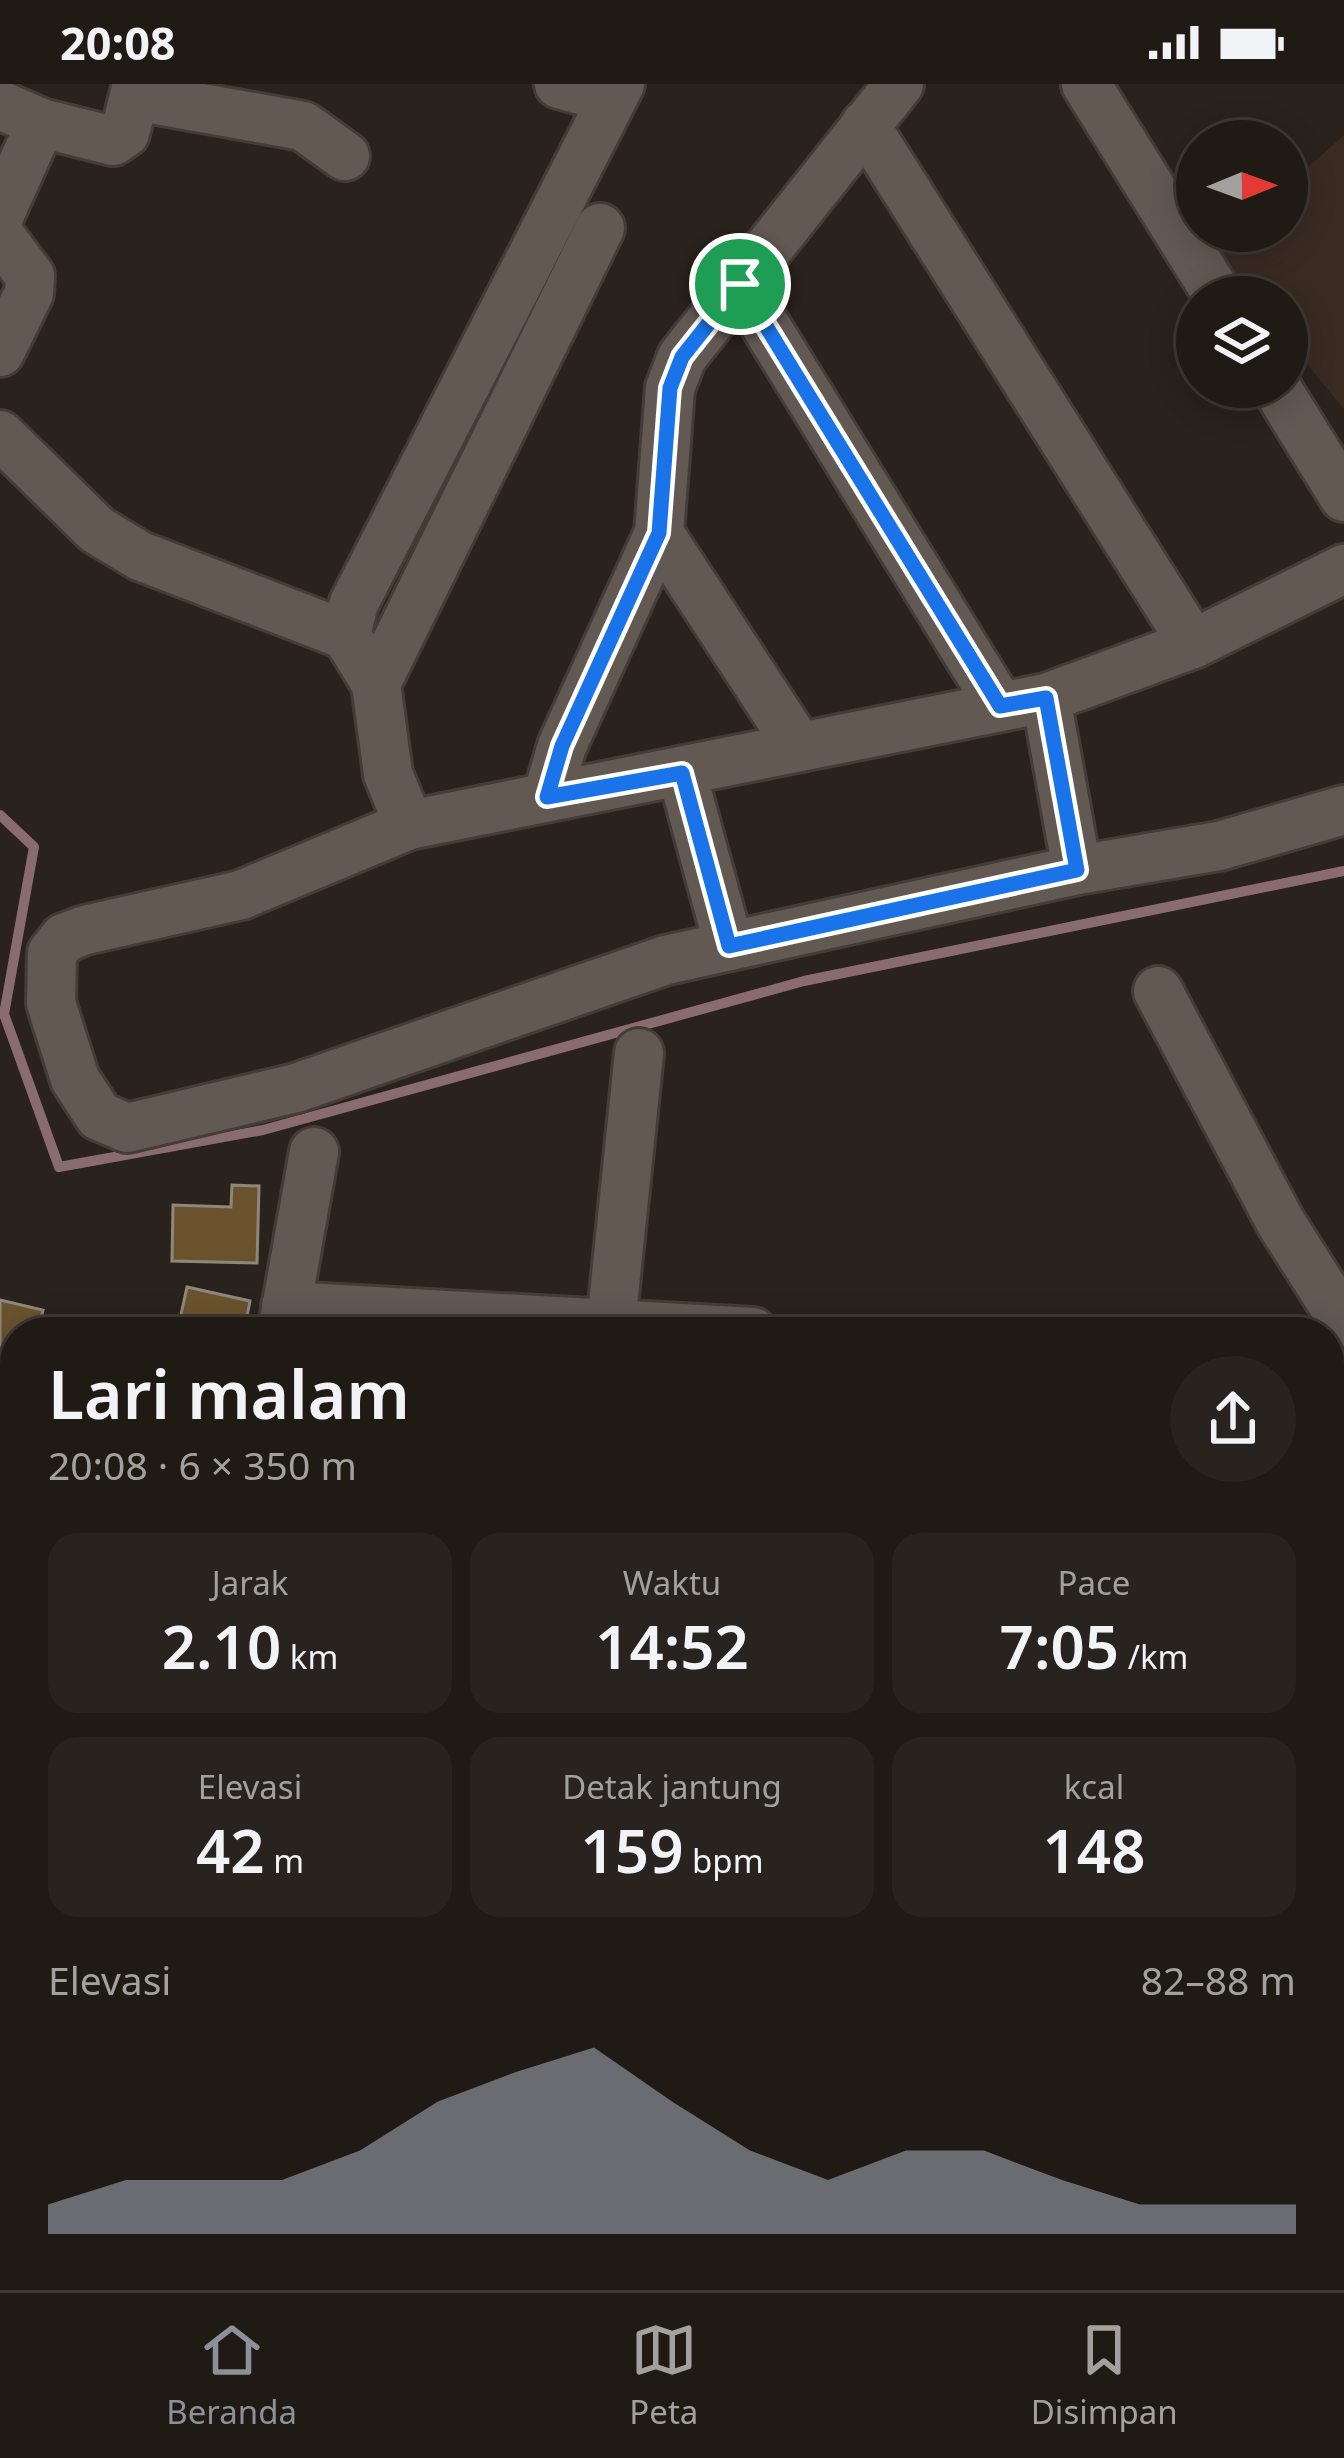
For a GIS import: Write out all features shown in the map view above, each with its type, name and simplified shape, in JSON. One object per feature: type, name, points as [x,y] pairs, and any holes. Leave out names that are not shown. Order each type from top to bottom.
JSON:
[{"type":"street","points":[[346,635],[354,603],[615,91],[559,84]]},
{"type":"street","points":[[547,797],[562,746],[659,533],[670,388],[682,357],[899,84]]},
{"type":"street","points":[[1086,84],[1206,276]]},
{"type":"street","points":[[0,214],[20,114],[113,141],[125,134],[136,90],[303,126],[345,156]]},
{"type":"street","points":[[866,125],[1193,644]]},
{"type":"street","points":[[376,684],[600,228]]},
{"type":"street","points":[[0,236],[30,276],[29,293],[0,352]]},
{"type":"street","points":[[740,284],[1023,702],[1077,870]]},
{"type":"street","points":[[489,337],[532,364]]},
{"type":"street","points":[[1289,408],[1344,497]]},
{"type":"street","points":[[0,435],[97,530],[140,556],[346,635],[376,684],[388,774],[409,825]]},
{"type":"street","points":[[659,533],[799,746]]},
{"type":"street","points":[[1344,569],[1193,644],[1023,702],[409,825],[241,895],[64,938],[52,953],[50,1003],[75,1079],[99,1116],[128,1128],[296,1088],[666,960],[1077,870],[1219,846],[1344,810]]},
{"type":"street","points":[[682,773],[729,946]]},
{"type":"street","points":[[1158,991],[1281,1223],[1341,1317]]},
{"type":"street","points":[[612,1317],[639,1053]]},
{"type":"street","points":[[284,1317],[314,1152]]},
{"type":"shaded area","points":[[1344,135],[1344,409],[1308,365],[1308,276],[1234,276],[1214,252],[1308,252],[1308,167]]},
{"type":"building","points":[[232,1185],[259,1186],[257,1263],[172,1261],[173,1205],[231,1207]]},
{"type":"building","points":[[187,1287],[250,1301],[247,1317],[180,1317]]},
{"type":"building","points":[[0,1300],[43,1310],[41,1317],[0,1317]]},
{"type":"waterway","points":[[0,815],[34,847],[4,1014],[59,1167],[263,1130],[804,981],[1344,871]]},
{"type":"route","points":[[740,284],[1000,706],[1046,698],[1077,870],[729,946],[682,773],[547,797],[562,746],[659,533],[670,388],[682,357],[740,284]]}]
